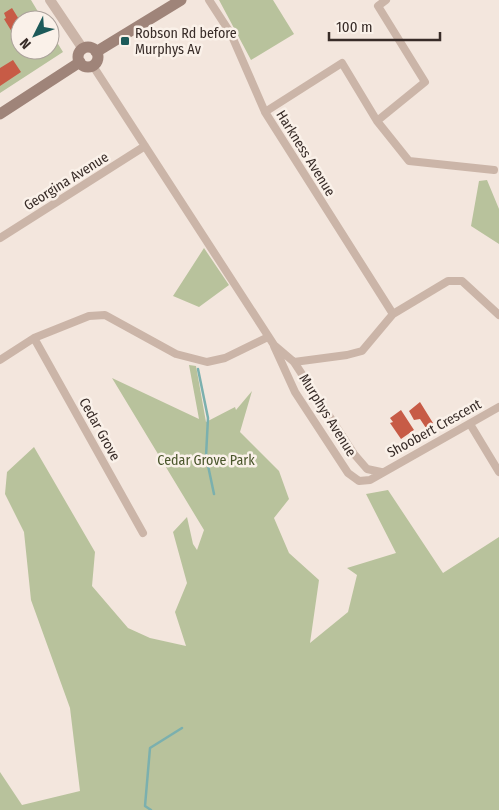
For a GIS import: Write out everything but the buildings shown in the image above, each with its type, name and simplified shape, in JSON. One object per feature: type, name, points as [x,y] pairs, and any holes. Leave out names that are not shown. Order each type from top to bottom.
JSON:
[{"type":"main road","points":[[96,52],[181,0]]},
{"type":"main road","points":[[91,48],[96,52],[97,61],[93,66],[86,67],[80,62],[78,55],[84,49],[91,48]]},
{"type":"main road","points":[[0,114],[80,62]]},
{"type":"street","points":[[50,0],[84,49]]},
{"type":"street","name":"Harkness Avenue","points":[[209,0],[231,34],[265,112],[393,314]]},
{"type":"street","points":[[377,122],[425,82],[378,6],[386,0]]},
{"type":"street","points":[[265,112],[342,63],[377,122],[409,161],[494,170]]},
{"type":"street","name":"Murphys Avenue","points":[[93,66],[268,337],[274,345],[294,362],[354,454],[367,469],[381,472]]},
{"type":"street","name":"Georgina Avenue","points":[[0,238],[145,146]]},
{"type":"street","points":[[294,362],[347,355],[362,351],[393,314],[448,281],[462,281],[499,315]]},
{"type":"street","points":[[0,360],[34,338],[89,316],[105,314],[176,354],[207,362],[225,358],[268,337]]},
{"type":"street","name":"Cedar Grove","points":[[34,338],[144,532]]},
{"type":"street","name":"Murphys Avenue","points":[[274,345],[294,392],[348,473],[359,481],[370,480],[381,472]]},
{"type":"street","name":"Shoobert Crescent","points":[[381,472],[499,407]]},
{"type":"street","points":[[470,424],[499,472]]},
{"type":"green space","points":[[0,0],[31,0],[37,10],[10,10],[10,60],[51,60],[0,93]]},
{"type":"green space","points":[[219,0],[273,0],[294,34],[251,60]]},
{"type":"green space","points":[[487,180],[499,209],[499,244],[471,226],[479,181]]},
{"type":"green space","points":[[204,248],[229,285],[199,307],[173,296]]},
{"type":"green space","name":"Cedar Grove Park","points":[[189,365],[196,366],[206,422],[235,407],[236,410],[252,391],[240,432],[279,471],[289,499],[274,518],[289,553],[319,580],[310,643],[348,612],[357,575],[347,568],[396,553],[366,494],[388,490],[443,573],[499,537],[499,810],[0,810],[0,772],[22,805],[80,791],[70,708],[31,600],[24,532],[5,494],[7,472],[34,447],[95,552],[92,586],[128,628],[150,638],[186,646],[175,612],[187,583],[173,532],[187,517],[193,544],[197,550],[204,530],[112,378],[199,419]]},
{"type":"waterway","points":[[198,369],[208,418],[206,456],[214,494]]},
{"type":"waterway","points":[[151,810],[145,806],[150,748],[182,728]]},
{"type":"place","name":"Robson Rd before Murphys Av","points":[[125,41]]}]
